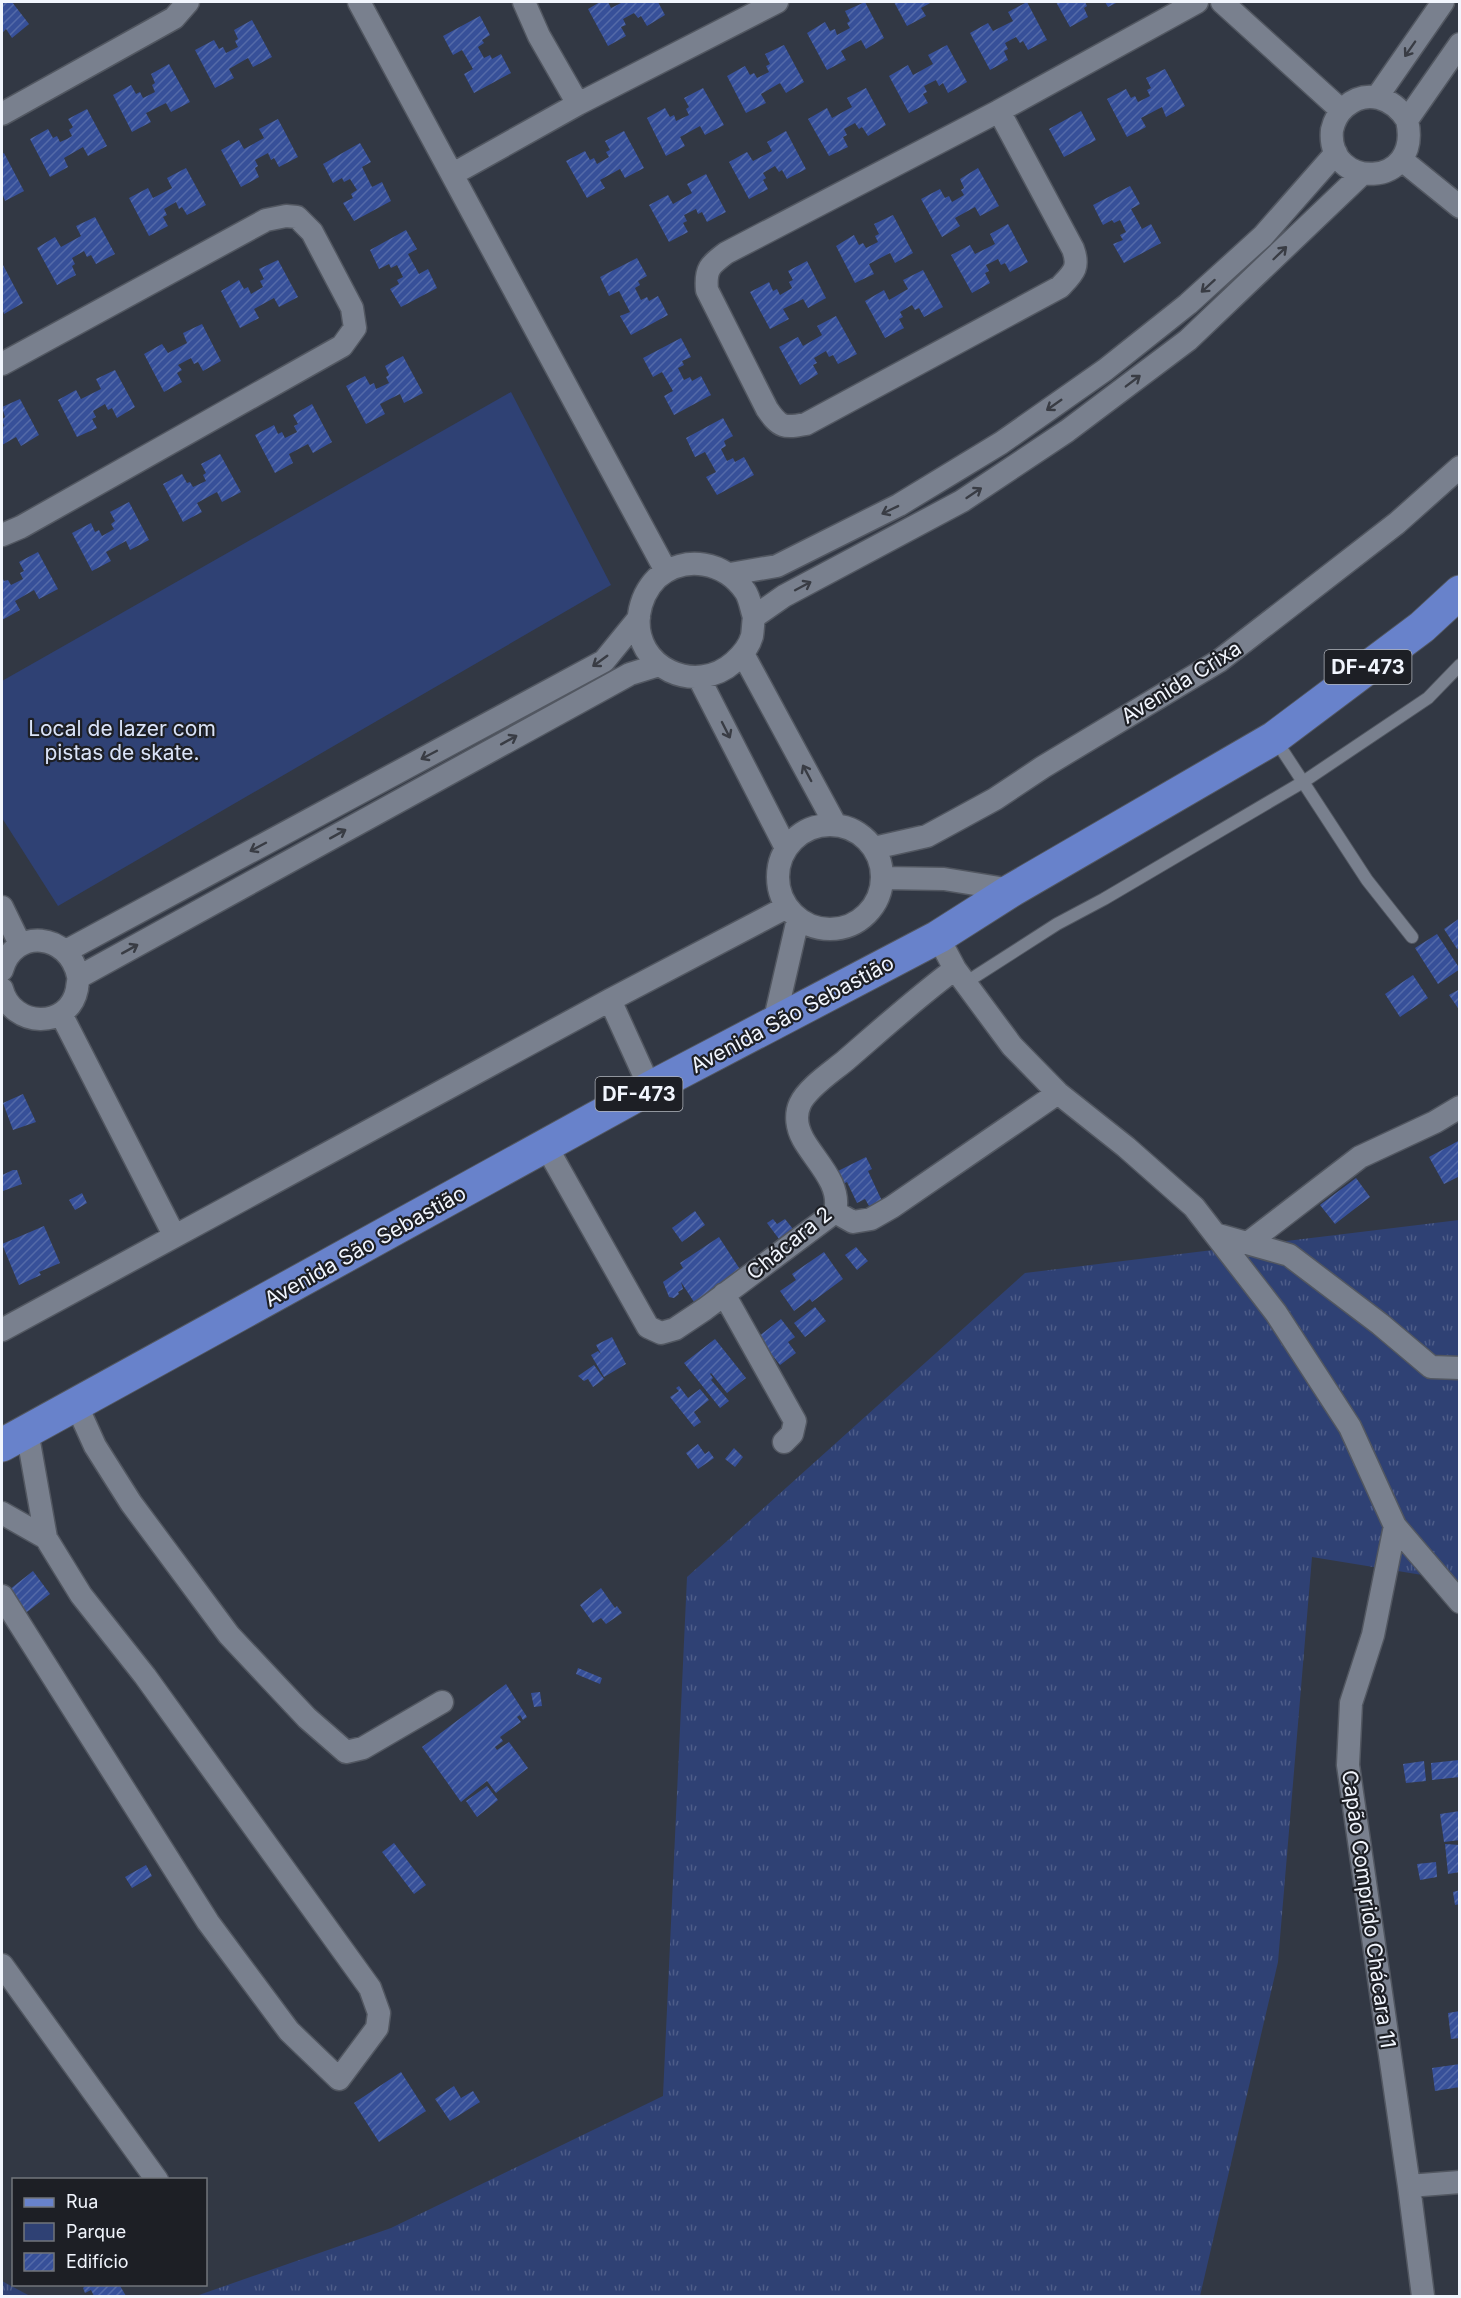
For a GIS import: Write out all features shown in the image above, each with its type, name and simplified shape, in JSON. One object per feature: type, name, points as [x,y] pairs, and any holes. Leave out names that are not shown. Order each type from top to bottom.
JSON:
[{"type":"main road","name":"Avenida São Sebastião","points":[[14,1438],[650,1088],[938,937],[1012,890],[1274,738],[1422,627],[1460,592]]},
{"type":"street","points":[[2,114],[174,18],[188,2]]},
{"type":"street","points":[[359,2],[666,571]]},
{"type":"street","points":[[524,2],[539,36],[578,104]]},
{"type":"street","points":[[453,174],[578,104],[777,2]]},
{"type":"street","points":[[999,111],[1073,249],[1076,267],[1069,278],[1060,287],[806,424],[788,427],[776,422],[767,409],[707,290],[706,275],[712,263],[726,253],[999,111],[1197,2]]},
{"type":"street","points":[[1222,2],[1341,110]]},
{"type":"street","points":[[1377,97],[1443,2]]},
{"type":"street","points":[[1407,120],[1460,44]]},
{"type":"street","points":[[1364,97],[1377,97],[1390,101],[1400,109],[1407,120],[1410,134],[1408,148],[1401,160],[1390,169],[1377,175],[1362,174],[1342,162],[1335,153],[1332,138],[1333,123],[1341,110],[1351,101],[1364,97]]},
{"type":"street","points":[[730,574],[777,566],[899,505],[1010,436],[1105,370],[1188,304],[1263,236],[1335,153]]},
{"type":"street","points":[[1401,160],[1460,207]]},
{"type":"street","points":[[754,617],[784,596],[962,501],[1067,431],[1188,340],[1362,174]]},
{"type":"street","points":[[2,364],[266,220],[286,216],[297,217],[312,232],[352,308],[355,328],[342,346],[2,535]]},
{"type":"street","name":"Avenida Crixa","points":[[874,848],[927,836],[951,823],[995,799],[1043,767],[1219,661],[1397,523],[1460,467]]},
{"type":"street","points":[[687,564],[710,565],[730,574],[747,593],[754,617],[752,637],[743,654],[724,671],[699,678],[678,675],[659,664],[648,652],[641,636],[639,618],[641,604],[647,591],[666,571],[687,564]]},
{"type":"street","points":[[66,951],[604,661],[639,618]]},
{"type":"street","points":[[743,654],[835,824]]},
{"type":"street","points":[[79,977],[630,674],[659,664]]},
{"type":"street","points":[[699,678],[786,848]]},
{"type":"street","points":[[835,824],[857,832],[874,848],[880,862],[882,878],[880,895],[872,909],[860,920],[845,927],[829,930],[812,927],[793,913],[778,888],[778,867],[786,848],[795,837],[807,829],[835,824]]},
{"type":"street","points":[[882,878],[944,879],[1012,890]]},
{"type":"street","points":[[2,907],[20,944]]},
{"type":"street","points":[[2,1330],[610,1000],[793,913]]},
{"type":"street","points":[[774,1023],[793,913]]},
{"type":"street","points":[[938,937],[960,976],[1012,1046],[1058,1093],[1172,1186],[1194,1207],[1276,1313],[1350,1428],[1395,1526],[1460,1602]]},
{"type":"street","points":[[2,970],[5,959],[20,944],[36,940],[52,942],[66,951],[79,977],[75,998],[61,1014],[41,1020],[20,1015],[4,1000],[2,989]]},
{"type":"street","name":"Chácara 2","points":[[546,1146],[648,1328],[661,1333],[675,1329],[835,1212],[836,1196],[832,1185],[802,1138],[796,1117],[800,1104],[805,1096],[920,995],[960,976]]},
{"type":"street","points":[[610,1000],[650,1088]]},
{"type":"street","points":[[61,1014],[174,1236]]},
{"type":"street","points":[[835,1212],[853,1222],[871,1219],[892,1208],[1058,1093]]},
{"type":"street","points":[[1248,1243],[1360,1156],[1435,1122],[1460,1107]]},
{"type":"street","points":[[1215,1234],[1289,1255],[1380,1324],[1431,1367],[1460,1368]]},
{"type":"street","points":[[724,1294],[795,1421],[792,1434],[784,1442]]},
{"type":"street","points":[[76,1404],[96,1446],[131,1503],[229,1635],[307,1718],[346,1752],[363,1748],[442,1702]]},
{"type":"street","points":[[2,1596],[208,1922],[289,2031],[339,2079],[377,2028],[379,2013],[369,1988],[145,1676],[81,1595],[46,1538],[14,1438]]},
{"type":"street","points":[[2,1513],[46,1538]]},
{"type":"street","name":"Capão Comprido Chácara 11","points":[[1395,1526],[1373,1635],[1351,1703],[1348,1765],[1423,2296]]},
{"type":"street","points":[[2,1965],[156,2178]]},
{"type":"street","points":[[1409,2186],[1460,2182]]},
{"type":"lane","points":[[960,976],[1104,899],[1303,782],[1428,698],[1460,665]]},
{"type":"lane","points":[[1274,738],[1367,880],[1412,937]]},
{"type":"green space","name":"Local de lazer com pistas de skate.","points":[[511,392],[611,585],[58,906],[2,818],[2,681]]},
{"type":"green space","points":[[1459,1220],[1459,1581],[1312,1557],[1278,1962],[1200,2296],[196,2296],[391,2228],[663,2096],[687,1577],[1025,1273]]},
{"type":"green space","points":[[2,2281],[30,2296],[2,2296]]},
{"type":"building","points":[[2,2],[12,2],[29,24],[12,38],[6,29],[2,33]]},
{"type":"building","points":[[600,2],[608,2],[611,8],[623,2],[658,2],[665,15],[647,26],[641,16],[638,18],[634,13],[623,19],[626,25],[621,27],[626,36],[608,46],[588,9]]},
{"type":"building","points":[[865,2],[884,38],[866,49],[861,40],[841,51],[846,60],[827,70],[807,33],[825,22],[830,31],[835,29],[837,35],[850,28],[847,23],[850,21],[845,11]]},
{"type":"building","points":[[894,2],[932,2],[921,8],[926,16],[907,26]]},
{"type":"building","points":[[1027,2],[1047,40],[1028,50],[1023,41],[1020,43],[1016,37],[1005,43],[1008,49],[1004,51],[1008,60],[990,70],[970,33],[988,23],[993,31],[1013,21],[1008,12]]},
{"type":"building","points":[[1056,2],[1085,2],[1087,6],[1084,8],[1088,17],[1070,27]]},
{"type":"building","points":[[1105,2],[1118,2],[1108,7]]},
{"type":"building","points":[[480,16],[490,35],[482,40],[484,43],[478,47],[484,58],[490,55],[492,59],[501,54],[511,73],[474,93],[464,74],[473,69],[462,50],[453,55],[443,36]]},
{"type":"building","points":[[252,20],[272,57],[253,67],[248,58],[229,69],[234,78],[215,88],[195,50],[214,40],[219,49],[223,47],[226,53],[238,47],[235,41],[238,39],[234,30]]},
{"type":"building","points":[[784,45],[804,82],[786,93],[780,83],[761,94],[766,103],[746,113],[727,76],[745,66],[750,75],[754,73],[757,78],[769,72],[766,66],[770,64],[765,54]]},
{"type":"building","points":[[947,45],[967,82],[948,93],[943,83],[939,86],[936,80],[924,86],[927,92],[923,94],[928,103],[909,113],[889,76],[908,65],[913,75],[933,64],[928,55]]},
{"type":"building","points":[[169,64],[190,102],[171,112],[166,103],[146,113],[151,122],[132,132],[113,95],[131,85],[136,94],[140,92],[143,98],[155,92],[152,85],[155,83],[151,74]]},
{"type":"building","points":[[1165,69],[1185,106],[1166,117],[1162,107],[1141,118],[1146,127],[1127,137],[1107,99],[1126,89],[1131,98],[1135,96],[1138,102],[1150,96],[1147,90],[1151,88],[1146,78]]},
{"type":"building","points":[[703,88],[724,125],[705,135],[700,126],[680,137],[685,146],[666,156],[647,118],[665,108],[670,117],[674,115],[676,121],[689,115],[686,109],[689,107],[684,98]]},
{"type":"building","points":[[866,88],[886,125],[868,136],[862,127],[859,129],[855,123],[844,129],[847,135],[843,137],[848,147],[829,156],[808,119],[827,108],[832,118],[852,107],[847,98]]},
{"type":"building","points":[[87,109],[107,146],[88,156],[83,147],[64,158],[68,167],[50,177],[30,139],[48,129],[53,138],[57,136],[60,142],[67,139],[72,136],[69,130],[73,127],[68,119]]},
{"type":"building","points":[[1081,111],[1096,140],[1064,157],[1049,129]]},
{"type":"building","points":[[278,119],[298,157],[279,167],[274,158],[271,160],[268,153],[255,160],[258,166],[255,168],[259,177],[241,187],[221,150],[239,140],[244,149],[264,138],[259,129]]},
{"type":"building","points":[[624,131],[644,168],[625,178],[620,169],[600,180],[605,188],[587,198],[566,161],[585,151],[590,160],[594,158],[597,164],[609,157],[606,152],[610,150],[605,141]]},
{"type":"building","points":[[786,131],[806,169],[787,179],[782,170],[779,172],[775,166],[763,173],[766,178],[763,180],[768,189],[749,199],[729,162],[747,152],[753,161],[772,151],[767,142]]},
{"type":"building","points":[[360,143],[371,162],[362,167],[372,187],[382,182],[391,201],[354,221],[343,203],[353,198],[351,194],[357,190],[350,179],[344,182],[342,178],[333,183],[323,164]]},
{"type":"building","points":[[4,153],[24,191],[5,201],[2,193],[2,154]]},
{"type":"building","points":[[186,168],[206,205],[187,215],[182,207],[179,209],[176,202],[164,209],[167,215],[163,217],[168,226],[149,236],[129,198],[148,188],[153,198],[172,188],[167,178]]},
{"type":"building","points":[[978,168],[999,206],[980,216],[975,207],[955,218],[960,226],[942,237],[921,199],[940,189],[945,198],[949,196],[952,202],[964,195],[960,179]]},
{"type":"building","points":[[706,174],[726,212],[707,222],[702,212],[698,214],[696,209],[684,215],[687,221],[683,223],[688,232],[669,242],[649,205],[668,195],[673,204],[692,193],[687,184]]},
{"type":"building","points":[[1130,186],[1140,204],[1131,209],[1142,229],[1151,224],[1161,243],[1124,263],[1113,244],[1123,240],[1120,235],[1126,232],[1120,220],[1114,223],[1112,220],[1103,225],[1093,205]]},
{"type":"building","points":[[893,215],[913,253],[895,263],[890,253],[869,264],[874,274],[855,283],[836,246],[854,235],[859,245],[863,243],[866,248],[878,242],[875,236],[879,234],[874,224]]},
{"type":"building","points":[[95,217],[115,254],[96,264],[91,255],[87,257],[84,251],[72,258],[75,264],[72,266],[76,275],[57,285],[37,248],[55,237],[61,247],[81,236],[76,226]]},
{"type":"building","points":[[1008,224],[1028,262],[1010,272],[1005,263],[1001,265],[998,259],[986,265],[989,271],[985,273],[990,283],[972,293],[951,255],[970,245],[975,254],[995,244],[990,234]]},
{"type":"building","points":[[406,230],[417,249],[408,254],[419,274],[428,269],[437,288],[401,307],[390,289],[399,284],[397,280],[403,277],[397,265],[391,268],[389,264],[379,269],[370,250]]},
{"type":"building","points":[[637,258],[647,276],[638,281],[640,285],[635,288],[641,300],[647,297],[649,301],[658,296],[668,315],[631,335],[620,316],[630,312],[619,291],[609,296],[600,277]]},
{"type":"building","points":[[278,260],[298,297],[279,307],[274,298],[254,309],[259,318],[240,328],[221,291],[239,280],[244,289],[248,287],[251,294],[263,287],[260,281],[264,279],[259,269]]},
{"type":"building","points":[[807,261],[826,298],[808,308],[803,299],[783,309],[789,319],[770,329],[750,292],[769,282],[773,291],[777,289],[780,295],[792,288],[789,282],[793,280],[788,271]]},
{"type":"building","points":[[2,263],[23,303],[4,314],[2,308]]},
{"type":"building","points":[[923,270],[943,307],[924,317],[919,308],[915,310],[912,305],[900,312],[903,317],[899,319],[904,328],[885,338],[865,301],[884,290],[889,300],[908,289],[903,280]]},
{"type":"building","points":[[836,316],[857,354],[838,364],[833,355],[829,357],[826,351],[814,358],[817,363],[813,365],[818,374],[800,385],[779,347],[798,337],[803,346],[822,335],[817,326]]},
{"type":"building","points":[[202,324],[221,361],[203,371],[198,362],[194,364],[191,358],[178,365],[182,370],[177,373],[182,382],[164,392],[144,354],[162,344],[168,353],[187,343],[183,333]]},
{"type":"building","points":[[681,338],[691,357],[682,361],[684,365],[678,368],[684,380],[690,377],[692,381],[701,376],[711,395],[674,415],[664,396],[673,391],[662,372],[653,377],[643,358]]},
{"type":"building","points":[[403,356],[423,393],[404,403],[400,394],[380,404],[385,414],[366,424],[346,386],[365,376],[370,385],[374,383],[376,389],[389,383],[386,377],[389,375],[385,366]]},
{"type":"building","points":[[115,370],[135,407],[117,418],[112,408],[108,410],[105,404],[93,411],[96,417],[92,419],[97,428],[77,437],[58,400],[76,390],[81,399],[101,389],[96,379]]},
{"type":"building","points":[[20,399],[39,435],[21,446],[16,437],[2,445],[2,427],[4,426],[2,419],[5,417],[2,407]]},
{"type":"building","points":[[312,404],[332,442],[313,453],[308,444],[289,454],[293,463],[275,473],[255,435],[274,425],[278,434],[282,432],[285,438],[297,432],[294,426],[298,424],[293,415]]},
{"type":"building","points":[[723,418],[733,436],[724,441],[726,446],[721,449],[727,461],[733,458],[735,462],[744,457],[754,475],[717,495],[706,477],[716,472],[705,452],[695,457],[686,438]]},
{"type":"building","points":[[220,454],[241,492],[222,502],[217,492],[197,503],[202,512],[183,522],[163,484],[182,474],[187,483],[190,482],[193,487],[206,481],[203,475],[206,473],[201,464]]},
{"type":"building","points":[[129,502],[149,540],[130,550],[126,541],[106,552],[111,561],[92,571],[72,533],[91,523],[95,532],[99,530],[102,536],[114,529],[111,524],[115,521],[110,512]]},
{"type":"building","points":[[38,552],[58,589],[39,599],[34,590],[15,601],[20,610],[2,620],[2,577],[11,585],[23,579],[20,573],[24,571],[19,562]]},
{"type":"building","points":[[1460,918],[1460,947],[1457,949],[1444,929]]},
{"type":"building","points":[[1437,934],[1460,969],[1438,984],[1415,948]]},
{"type":"building","points":[[1413,975],[1428,998],[1400,1017],[1385,994]]},
{"type":"building","points":[[1460,989],[1460,1011],[1449,995]]},
{"type":"building","points":[[23,1094],[36,1122],[13,1130],[3,1103]]},
{"type":"building","points":[[1460,1140],[1460,1176],[1444,1184],[1429,1157]]},
{"type":"building","points":[[866,1157],[872,1169],[868,1171],[882,1201],[869,1206],[865,1199],[857,1203],[847,1182],[843,1184],[834,1173]]},
{"type":"building","points":[[17,1170],[22,1184],[3,1191],[2,1175]]},
{"type":"building","points":[[1356,1178],[1370,1197],[1335,1224],[1320,1205]]},
{"type":"building","points":[[82,1193],[87,1203],[75,1210],[69,1200]]},
{"type":"building","points":[[695,1211],[705,1225],[682,1242],[672,1228]]},
{"type":"building","points":[[773,1219],[777,1224],[785,1219],[793,1229],[779,1239],[767,1223]]},
{"type":"building","points":[[44,1226],[60,1263],[39,1272],[41,1275],[19,1285],[2,1244]]},
{"type":"building","points":[[719,1237],[741,1271],[694,1302],[681,1282],[683,1289],[678,1292],[679,1294],[674,1298],[669,1297],[663,1282],[683,1268],[680,1263]]},
{"type":"building","points":[[856,1247],[868,1261],[857,1270],[845,1255]]},
{"type":"building","points":[[824,1252],[843,1279],[812,1302],[810,1299],[794,1311],[780,1291],[796,1280],[792,1274]]},
{"type":"building","points":[[815,1307],[826,1321],[805,1337],[794,1323]]},
{"type":"building","points":[[781,1319],[795,1337],[788,1342],[796,1353],[780,1365],[758,1337]]},
{"type":"building","points":[[612,1337],[626,1364],[604,1377],[591,1355],[598,1351],[601,1354],[596,1345]]},
{"type":"building","points":[[715,1339],[746,1378],[727,1393],[710,1374],[713,1378],[711,1380],[729,1401],[720,1408],[684,1363]]},
{"type":"building","points":[[594,1365],[604,1379],[593,1387],[588,1379],[584,1381],[578,1376]]},
{"type":"building","points":[[679,1386],[688,1398],[700,1389],[709,1400],[694,1412],[701,1422],[694,1427],[670,1397],[679,1391],[676,1388]]},
{"type":"building","points":[[698,1444],[705,1454],[709,1451],[714,1458],[698,1469],[686,1453]]},
{"type":"building","points":[[734,1448],[743,1457],[735,1467],[725,1459]]},
{"type":"building","points":[[33,1571],[50,1594],[23,1615],[9,1590]]},
{"type":"building","points":[[601,1588],[615,1608],[617,1606],[622,1613],[606,1624],[601,1618],[593,1623],[580,1605]]},
{"type":"building","points":[[578,1668],[602,1678],[600,1684],[576,1674]]},
{"type":"building","points":[[506,1684],[527,1717],[523,1720],[520,1715],[517,1717],[521,1722],[500,1737],[503,1741],[495,1747],[497,1750],[509,1742],[528,1768],[496,1793],[487,1781],[461,1802],[422,1747]]},
{"type":"building","points":[[540,1692],[542,1706],[534,1707],[531,1693]]},
{"type":"building","points":[[1459,1760],[1460,1777],[1432,1780],[1431,1763]]},
{"type":"building","points":[[1424,1761],[1426,1781],[1406,1783],[1403,1764]]},
{"type":"building","points":[[487,1786],[498,1800],[477,1817],[466,1801]]},
{"type":"building","points":[[1460,1811],[1460,1840],[1444,1842],[1440,1814]]},
{"type":"building","points":[[394,1843],[426,1885],[414,1894],[382,1852]]},
{"type":"building","points":[[1445,1844],[1460,1845],[1460,1872],[1448,1874]]},
{"type":"building","points":[[1436,1862],[1437,1877],[1420,1880],[1417,1864]]},
{"type":"building","points":[[146,1865],[152,1876],[132,1888],[125,1877]]},
{"type":"building","points":[[1460,1890],[1460,1904],[1455,1905],[1453,1892]]},
{"type":"building","points":[[1460,2011],[1460,2038],[1451,2039],[1448,2013]]},
{"type":"building","points":[[1460,2064],[1460,2087],[1435,2091],[1432,2068]]},
{"type":"building","points":[[401,2072],[426,2111],[379,2142],[354,2103]]},
{"type":"building","points":[[454,2086],[461,2098],[473,2091],[480,2102],[450,2121],[435,2099]]},
{"type":"building","points":[[85,2286],[120,2286],[126,2296],[94,2296],[91,2290],[85,2293],[83,2288]]}]
